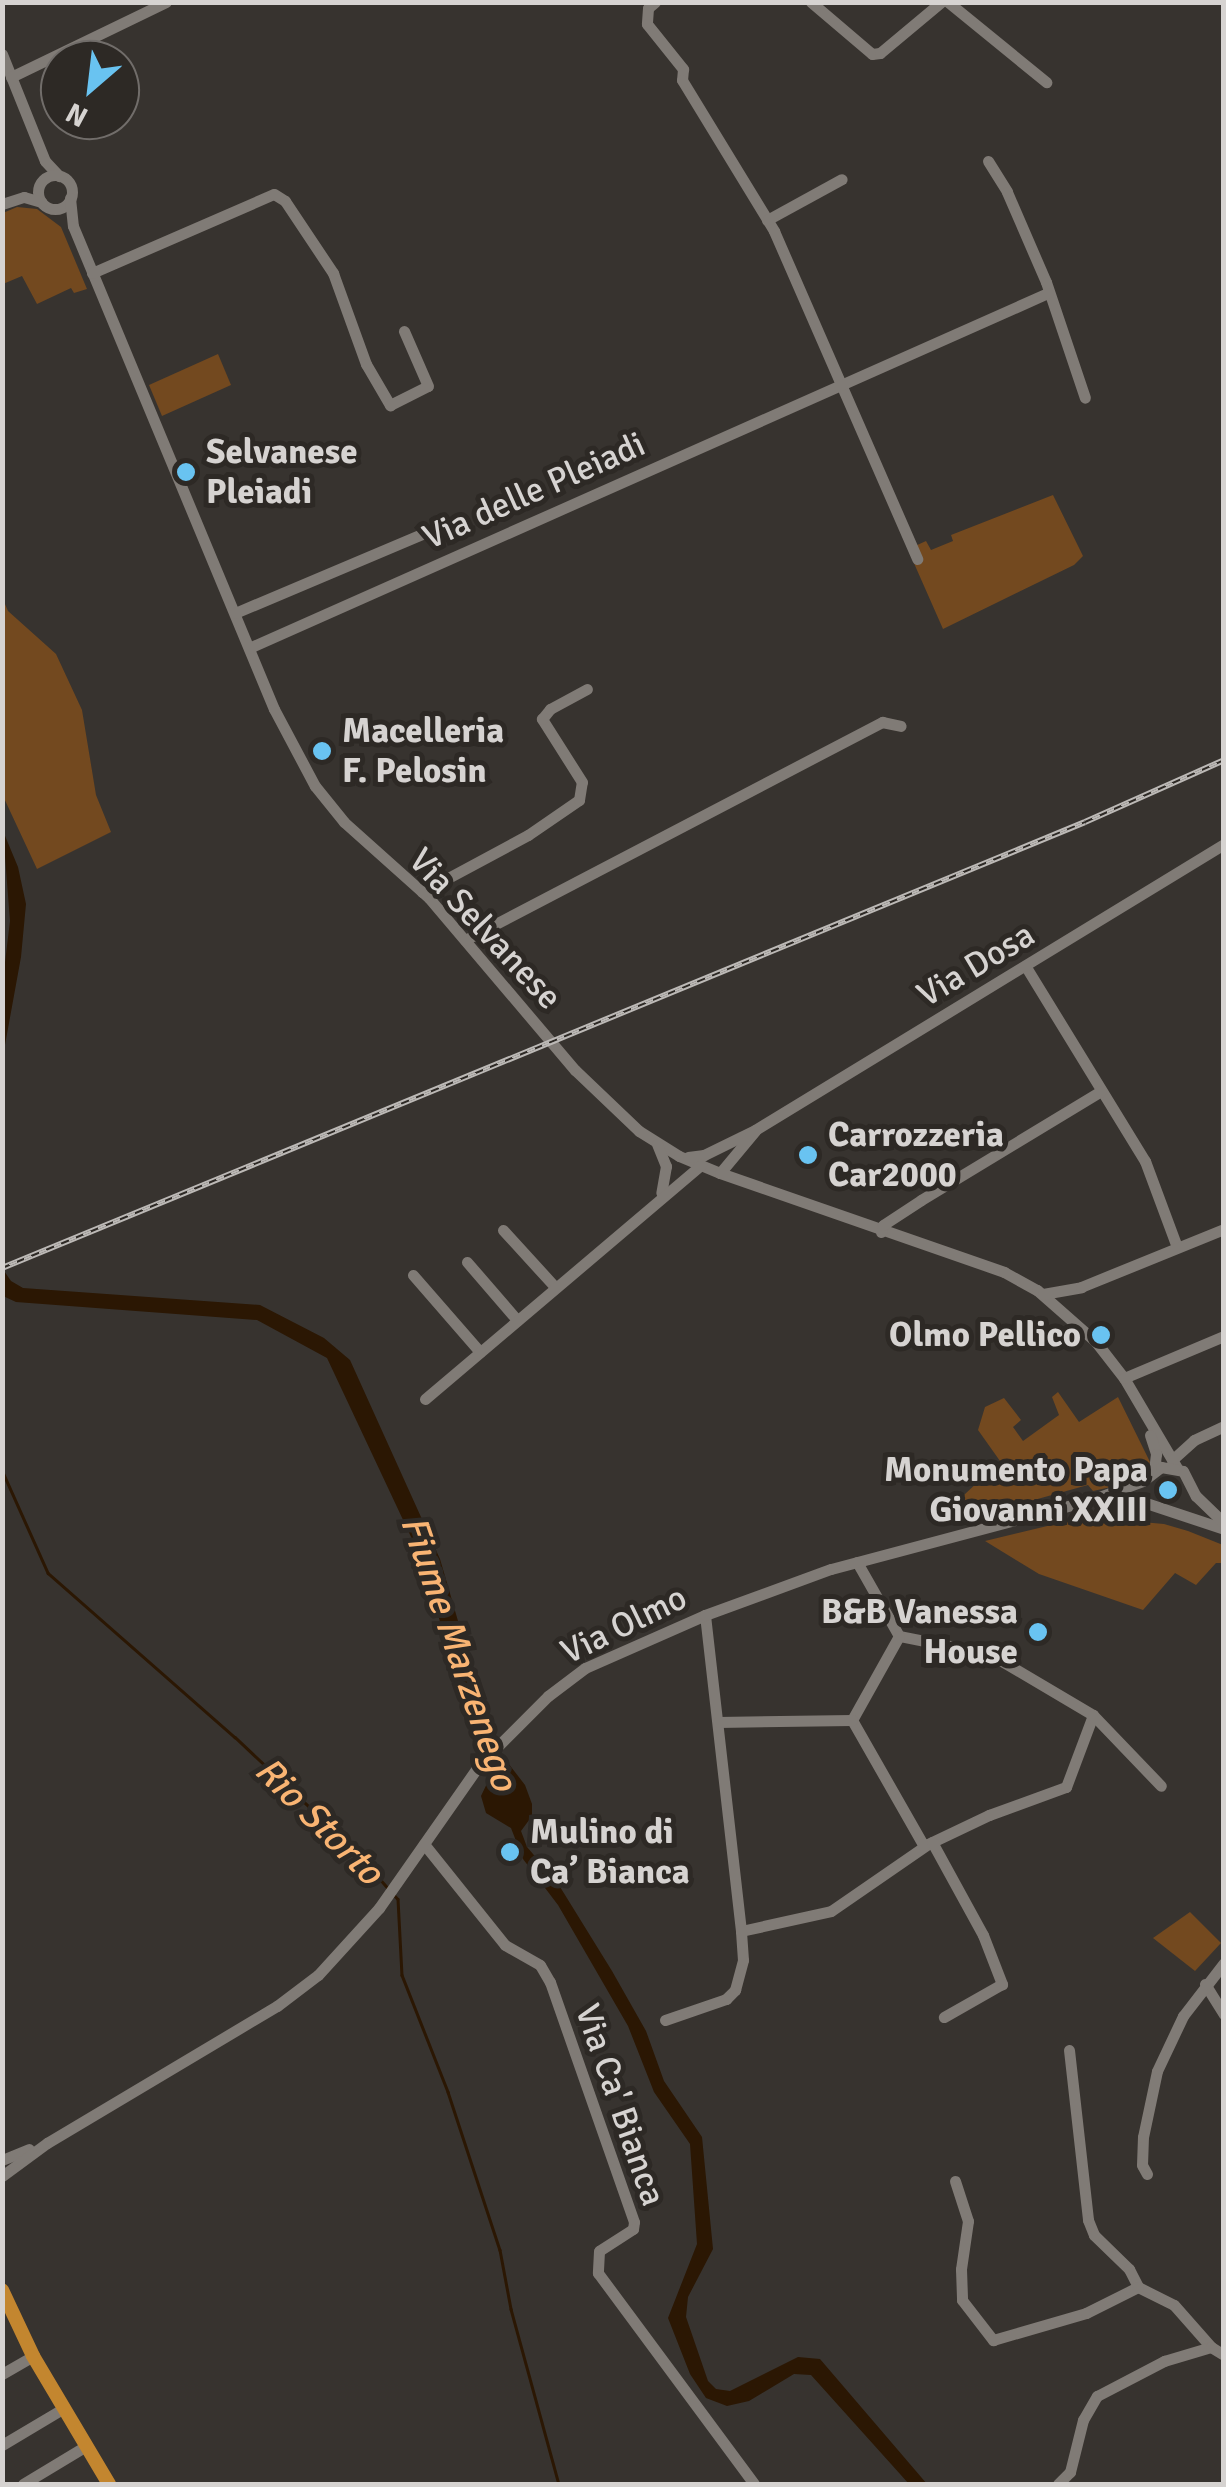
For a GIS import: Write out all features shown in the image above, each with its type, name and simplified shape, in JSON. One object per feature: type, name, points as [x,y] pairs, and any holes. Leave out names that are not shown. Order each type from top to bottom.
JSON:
[{"type":"main road","points":[[4,2297],[33,2356],[110,2484]]},
{"type":"street","points":[[11,77],[166,2]]},
{"type":"street","points":[[655,2],[648,8],[648,24],[683,69],[682,80],[767,220],[917,560]]},
{"type":"street","points":[[811,2],[872,54],[880,53],[944,2],[1046,82]]},
{"type":"street","points":[[2,54],[45,161],[70,185],[70,198],[47,205],[24,197],[2,201]]},
{"type":"street","points":[[45,161],[42,182],[47,205]]},
{"type":"street","points":[[988,161],[1008,192],[1085,398]]},
{"type":"street","points":[[2,201],[59,176]]},
{"type":"street","points":[[767,220],[842,179]]},
{"type":"street","points":[[92,273],[274,194],[286,201],[334,273],[366,364],[390,405],[428,386],[404,331]]},
{"type":"street","name":"Via Selvanese","points":[[70,198],[73,226],[281,724],[315,786],[360,840],[422,892],[575,1070],[627,1120],[679,1156],[700,1165],[881,1232],[1004,1272],[1043,1294],[1073,1320],[1124,1378],[1174,1464]]},
{"type":"street","name":"Via Selvanese","points":[[47,205],[73,226]]},
{"type":"street","name":"Via delle Pleiadi","points":[[250,648],[1048,293]]},
{"type":"street","points":[[235,613],[429,531]]},
{"type":"street","points":[[422,892],[528,834],[578,800],[582,782],[542,719],[550,708],[587,689]]},
{"type":"street","points":[[465,940],[882,722],[901,726]]},
{"type":"street","name":"Via Dosa","points":[[679,1156],[699,1157],[756,1130],[1224,844]]},
{"type":"street","points":[[1026,967],[1145,1161],[1178,1247]]},
{"type":"street","points":[[881,1232],[883,1225],[920,1200],[1101,1090]]},
{"type":"street","points":[[720,1173],[743,1151],[756,1130]]},
{"type":"street","points":[[720,1173],[721,1154],[730,1141]]},
{"type":"street","points":[[657,1142],[666,1166],[659,1196]]},
{"type":"street","points":[[743,1151],[750,1185]]},
{"type":"street","points":[[425,1399],[700,1165]]},
{"type":"street","points":[[1055,1303],[1080,1287],[1224,1228]]},
{"type":"street","points":[[504,1230],[555,1287]]},
{"type":"street","points":[[467,1262],[518,1320]]},
{"type":"street","points":[[413,1276],[480,1352]]},
{"type":"street","points":[[1043,1294],[1080,1287]]},
{"type":"street","points":[[1073,1320],[1072,1304],[1080,1287]]},
{"type":"street","points":[[1124,1378],[1224,1336]]},
{"type":"street","name":"Via Selvanese","points":[[1135,1398],[1156,1454],[1150,1474]]},
{"type":"street","points":[[1174,1464],[1194,1440],[1224,1426]]},
{"type":"street","name":"Via Olmo","points":[[48,2142],[297,1992],[379,1908],[478,1765],[548,1696],[585,1668],[706,1615],[857,1562],[1091,1500],[1174,1464],[1224,1526]]},
{"type":"street","points":[[1150,1474],[1144,1492],[1150,1504]]},
{"type":"street","points":[[1177,1511],[1187,1502],[1191,1489]]},
{"type":"street","name":"Via Olmo","points":[[1091,1500],[1150,1504],[1162,1512],[1177,1511],[1224,1526]]},
{"type":"street","points":[[857,1562],[898,1636],[990,1654],[1093,1715],[1160,1786]]},
{"type":"street","points":[[665,2020],[726,1999],[735,1990],[743,1960],[706,1615]]},
{"type":"street","points":[[852,1720],[898,1636]]},
{"type":"street","points":[[741,1931],[831,1911],[928,1844],[990,1814],[1066,1787],[1093,1715]]},
{"type":"street","points":[[718,1722],[852,1720]]},
{"type":"street","points":[[852,1720],[983,1935],[1002,1984],[944,2017]]},
{"type":"street","name":"Via Ca' Bianca","points":[[427,1840],[505,1945],[540,1965],[550,1982],[634,2222],[633,2229],[599,2251],[598,2273],[754,2484]]},
{"type":"street","points":[[1147,2174],[1142,2150],[1154,2081],[1171,2037],[1204,1984],[1224,1963]]},
{"type":"street","points":[[1204,1984],[1224,2015]]},
{"type":"street","points":[[1069,2050],[1089,2224],[1138,2287],[1174,2305],[1224,2356]]},
{"type":"street","points":[[2,2160],[48,2142]]},
{"type":"street","points":[[2,2176],[48,2142]]},
{"type":"street","points":[[955,2180],[968,2221],[961,2269],[962,2300],[986,2334],[998,2342],[1086,2314],[1138,2287]]},
{"type":"street","points":[[1058,2484],[1070,2472],[1083,2420],[1097,2396],[1141,2371],[1211,2347]]},
{"type":"street","points":[[2,2374],[33,2356]]},
{"type":"street","points":[[2,2445],[64,2408]]},
{"type":"street","points":[[23,2484],[86,2446]]},
{"type":"shaded area","points":[[17,207],[37,209],[61,227],[87,289],[74,293],[71,288],[37,304],[22,276],[3,284],[3,213]]},
{"type":"shaded area","points":[[218,354],[231,385],[162,416],[149,385]]},
{"type":"shaded area","points":[[1053,495],[1083,556],[1074,565],[943,629],[913,561],[915,546],[926,541],[931,550],[953,541],[951,535]]},
{"type":"shaded area","points":[[2,597],[8,611],[56,654],[82,710],[96,795],[111,832],[37,869],[3,796]]},
{"type":"shaded area","points":[[1058,1392],[1079,1422],[1118,1397],[1150,1462],[1146,1472],[1111,1487],[1093,1491],[1088,1485],[952,1523],[964,1495],[1000,1461],[978,1430],[985,1407],[1004,1398],[1021,1420],[1013,1427],[1023,1441],[1059,1415],[1052,1397]]},
{"type":"shaded area","points":[[1098,1518],[1164,1524],[1188,1531],[1223,1545],[1223,1563],[1216,1563],[1196,1585],[1175,1573],[1143,1610],[1039,1574],[985,1541]]},
{"type":"shaded area","points":[[1190,1912],[1221,1943],[1195,1971],[1153,1938]]},
{"type":"water","points":[[3,831],[18,867],[26,904],[3,1056],[3,979],[10,921]]},
{"type":"water","name":"Fiume Marzenego","points":[[2,1268],[11,1281],[23,1288],[260,1305],[324,1338],[350,1360],[440,1559],[494,1745],[525,1785],[532,1804],[532,1816],[521,1831],[527,1847],[557,1882],[612,1971],[646,2031],[664,2081],[702,2137],[713,2249],[688,2297],[686,2317],[708,2381],[716,2389],[730,2391],[798,2357],[820,2359],[927,2484],[909,2484],[811,2375],[794,2374],[749,2401],[727,2406],[706,2398],[690,2374],[668,2318],[697,2244],[690,2144],[654,2092],[628,2026],[558,1905],[523,1859],[511,1828],[486,1813],[481,1796],[493,1771],[471,1723],[420,1556],[327,1358],[257,1320],[16,1302],[3,1296]]},
{"type":"waterway","name":"Rio Storto","points":[[2,1470],[48,1573],[235,1737],[353,1848],[387,1887]]},
{"type":"waterway","name":"Rio Storto","points":[[392,1893],[398,1899],[402,1975],[448,2092],[500,2250],[511,2309],[559,2484]]},
{"type":"railway","points":[[2,1268],[1085,822],[1224,760]]},
{"type":"place","name":"Selvanese Pleiadi","points":[[186,472]]},
{"type":"place","name":"Macelleria F. Pelosin","points":[[322,751]]},
{"type":"place","name":"Carrozzeria Car2000","points":[[808,1155]]},
{"type":"place","name":"Olmo Pellico","points":[[1101,1335]]},
{"type":"place","name":"Monumento Papa Giovanni XXIII","points":[[1168,1490]]},
{"type":"place","name":"B&B Vanessa House","points":[[1038,1632]]},
{"type":"place","name":"Mulino di Ca’ Bianca","points":[[510,1852]]}]
